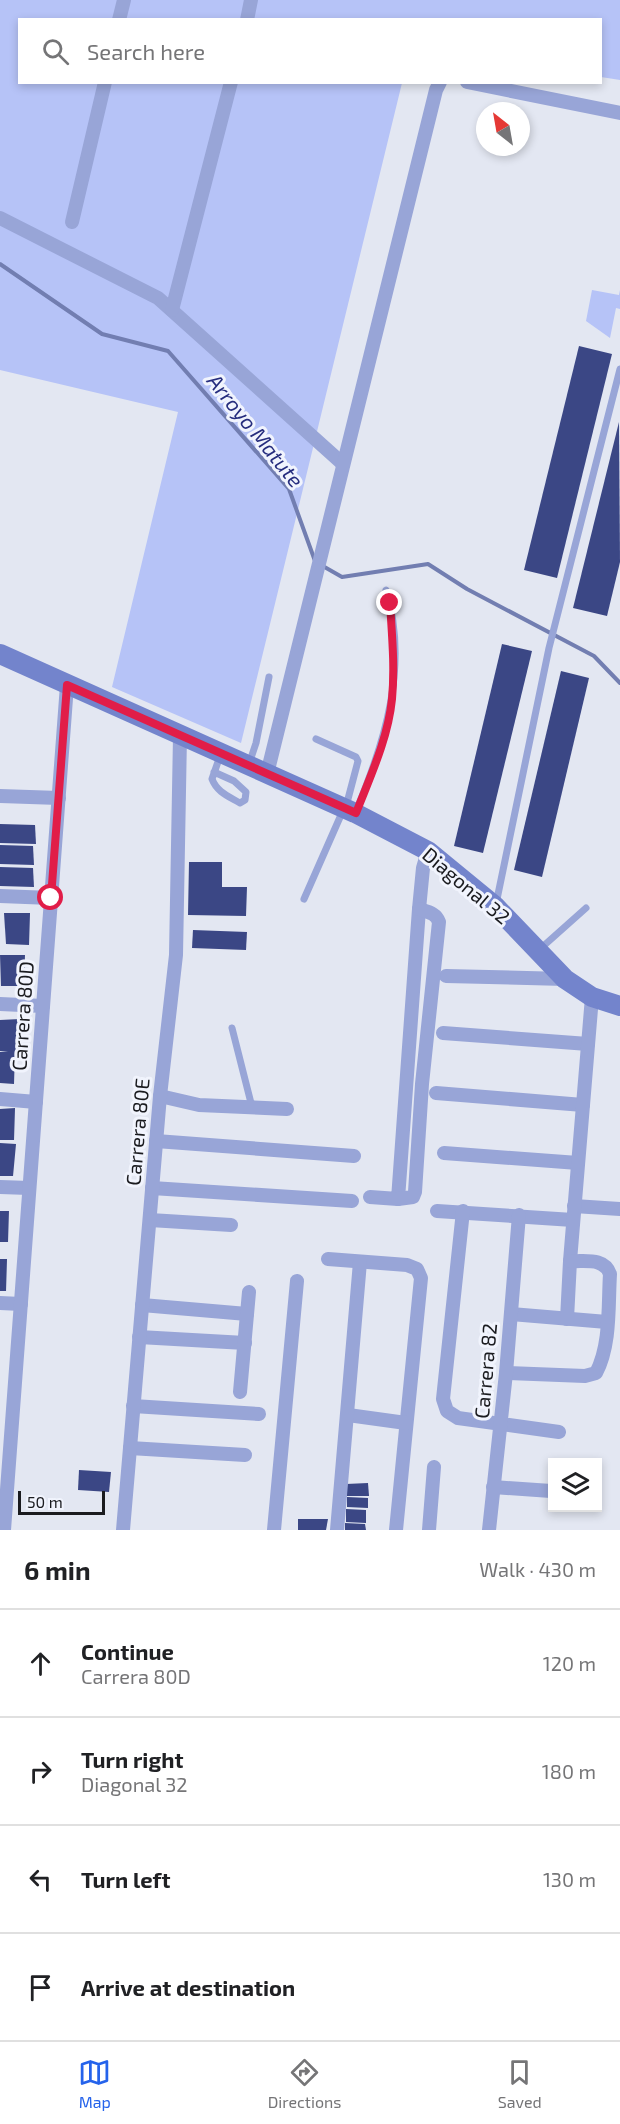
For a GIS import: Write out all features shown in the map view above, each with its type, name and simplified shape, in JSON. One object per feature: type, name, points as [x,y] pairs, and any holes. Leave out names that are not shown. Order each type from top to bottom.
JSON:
[{"type":"street","points":[[120,18],[124,0]]},
{"type":"street","points":[[247,18],[251,0]]},
{"type":"street","points":[[72,222],[105,84]]},
{"type":"street","points":[[172,310],[230,84]]},
{"type":"street","points":[[258,770],[316,571],[439,84]]},
{"type":"street","points":[[477,84],[620,112]]},
{"type":"street","points":[[0,218],[158,298],[343,464]]},
{"type":"street","name":"Diagonal 32","points":[[0,654],[58,678],[180,736],[349,811],[428,851],[495,906],[565,980],[592,997],[620,1006]]},
{"type":"street","name":"Carrera 80D","points":[[4,1530],[6,1424],[21,1304],[59,798],[58,678]]},
{"type":"street","name":"Carrera 80E","points":[[123,1530],[160,1096],[176,955],[180,736]]},
{"type":"street","points":[[0,796],[59,798]]},
{"type":"street","points":[[398,1199],[419,909],[423,868],[428,851]]},
{"type":"street","points":[[0,897],[51,898]]},
{"type":"street","points":[[370,1197],[398,1199],[413,1197],[415,1192],[422,1084],[439,922],[433,914],[419,909]]},
{"type":"street","points":[[446,976],[565,980]]},
{"type":"street","points":[[567,1319],[592,997]]},
{"type":"street","points":[[0,1004],[43,1006]]},
{"type":"street","points":[[443,1033],[588,1044]]},
{"type":"street","points":[[436,1093],[583,1105]]},
{"type":"street","points":[[160,1096],[199,1105],[287,1109]]},
{"type":"street","points":[[0,1100],[36,1102]]},
{"type":"street","points":[[156,1141],[354,1156]]},
{"type":"street","points":[[444,1153],[578,1163]]},
{"type":"street","points":[[0,1187],[29,1188]]},
{"type":"street","points":[[152,1188],[352,1201]]},
{"type":"street","points":[[437,1211],[519,1215],[620,1209]]},
{"type":"street","points":[[463,1211],[443,1399],[447,1411],[458,1418],[559,1432]]},
{"type":"street","name":"Carrera 82","points":[[489,1530],[506,1373],[519,1215]]},
{"type":"street","points":[[150,1220],[231,1225]]},
{"type":"street","points":[[328,1259],[407,1265],[417,1269],[421,1278],[396,1530]]},
{"type":"street","points":[[506,1373],[585,1376],[596,1373],[601,1363],[607,1322],[610,1274],[608,1267],[601,1262],[570,1261]]},
{"type":"street","points":[[336,1530],[360,1262]]},
{"type":"street","points":[[274,1530],[297,1281]]},
{"type":"street","points":[[240,1392],[249,1292]]},
{"type":"street","points":[[0,1303],[21,1304]]},
{"type":"street","points":[[142,1305],[247,1314]]},
{"type":"street","points":[[510,1314],[607,1322]]},
{"type":"street","points":[[139,1337],[245,1343]]},
{"type":"street","points":[[133,1406],[260,1414]]},
{"type":"street","points":[[348,1415],[406,1423]]},
{"type":"street","points":[[130,1448],[245,1455]]},
{"type":"street","points":[[429,1530],[434,1467]]},
{"type":"street","points":[[493,1487],[548,1491]]},
{"type":"lane","points":[[495,906],[549,648],[620,369]]},
{"type":"lane","points":[[304,899],[380,751],[392,702],[394,652],[390,603],[386,590]]},
{"type":"lane","points":[[258,770],[256,743],[269,677]]},
{"type":"lane","points":[[316,739],[356,757],[358,761],[351,788],[349,811]]},
{"type":"lane","points":[[214,772],[243,787],[246,792],[245,800],[240,803],[220,792],[212,779],[214,772],[221,754]]},
{"type":"lane","points":[[538,951],[586,908]]},
{"type":"lane","points":[[232,1028],[252,1108]]},
{"type":"shaded area","points":[[0,0],[620,0],[620,80],[602,77],[602,18],[18,18],[18,84],[402,84],[241,743],[112,687],[178,412],[0,370]]},
{"type":"shaded area","points":[[592,290],[619,295],[620,290],[620,309],[616,308],[610,338],[586,321]]},
{"type":"building","points":[[579,346],[612,354],[557,578],[524,570]]},
{"type":"building","points":[[619,422],[620,562],[607,616],[573,608]]},
{"type":"building","points":[[502,644],[532,651],[483,853],[454,846]]},
{"type":"building","points":[[561,671],[589,678],[542,877],[514,870]]},
{"type":"building","points":[[0,824],[35,825],[36,844],[0,843]]},
{"type":"building","points":[[0,845],[33,846],[34,865],[0,864]]},
{"type":"building","points":[[189,862],[222,862],[222,887],[247,887],[246,916],[188,915]]},
{"type":"building","points":[[0,867],[33,868],[34,887],[0,886]]},
{"type":"building","points":[[4,913],[30,913],[29,945],[6,944]]},
{"type":"building","points":[[193,930],[247,932],[246,950],[192,948]]},
{"type":"building","points":[[0,955],[25,955],[24,986],[1,986]]},
{"type":"building","points":[[20,1019],[19,1051],[15,1051],[14,1084],[0,1083],[0,1052],[8,1051],[0,1051],[0,1020]]},
{"type":"building","points":[[15,1108],[14,1140],[0,1140],[0,1109]]},
{"type":"building","points":[[0,1143],[16,1144],[13,1176],[0,1176]]},
{"type":"building","points":[[0,1211],[9,1211],[8,1242],[0,1242]]},
{"type":"building","points":[[0,1259],[7,1259],[6,1291],[0,1291]]},
{"type":"building","points":[[79,1470],[111,1472],[109,1492],[78,1490]]},
{"type":"building","points":[[368,1483],[369,1496],[346,1496],[346,1484]]},
{"type":"building","points":[[347,1497],[368,1498],[368,1508],[347,1507]]},
{"type":"building","points":[[346,1509],[366,1510],[366,1523],[346,1522]]},
{"type":"building","points":[[298,1519],[328,1519],[326,1530],[298,1530]]},
{"type":"building","points":[[345,1523],[365,1524],[366,1530],[345,1530]]},
{"type":"waterway","name":"Arroyo Matute","points":[[0,264],[102,334],[168,351],[289,489],[315,561]]},
{"type":"waterway","name":"Arroyo Matute","points":[[321,565],[342,577],[428,564],[467,589],[594,656],[620,683]]},
{"type":"route","points":[[51,898],[67,685],[356,813],[380,751],[392,702],[394,652],[390,603]]}]
